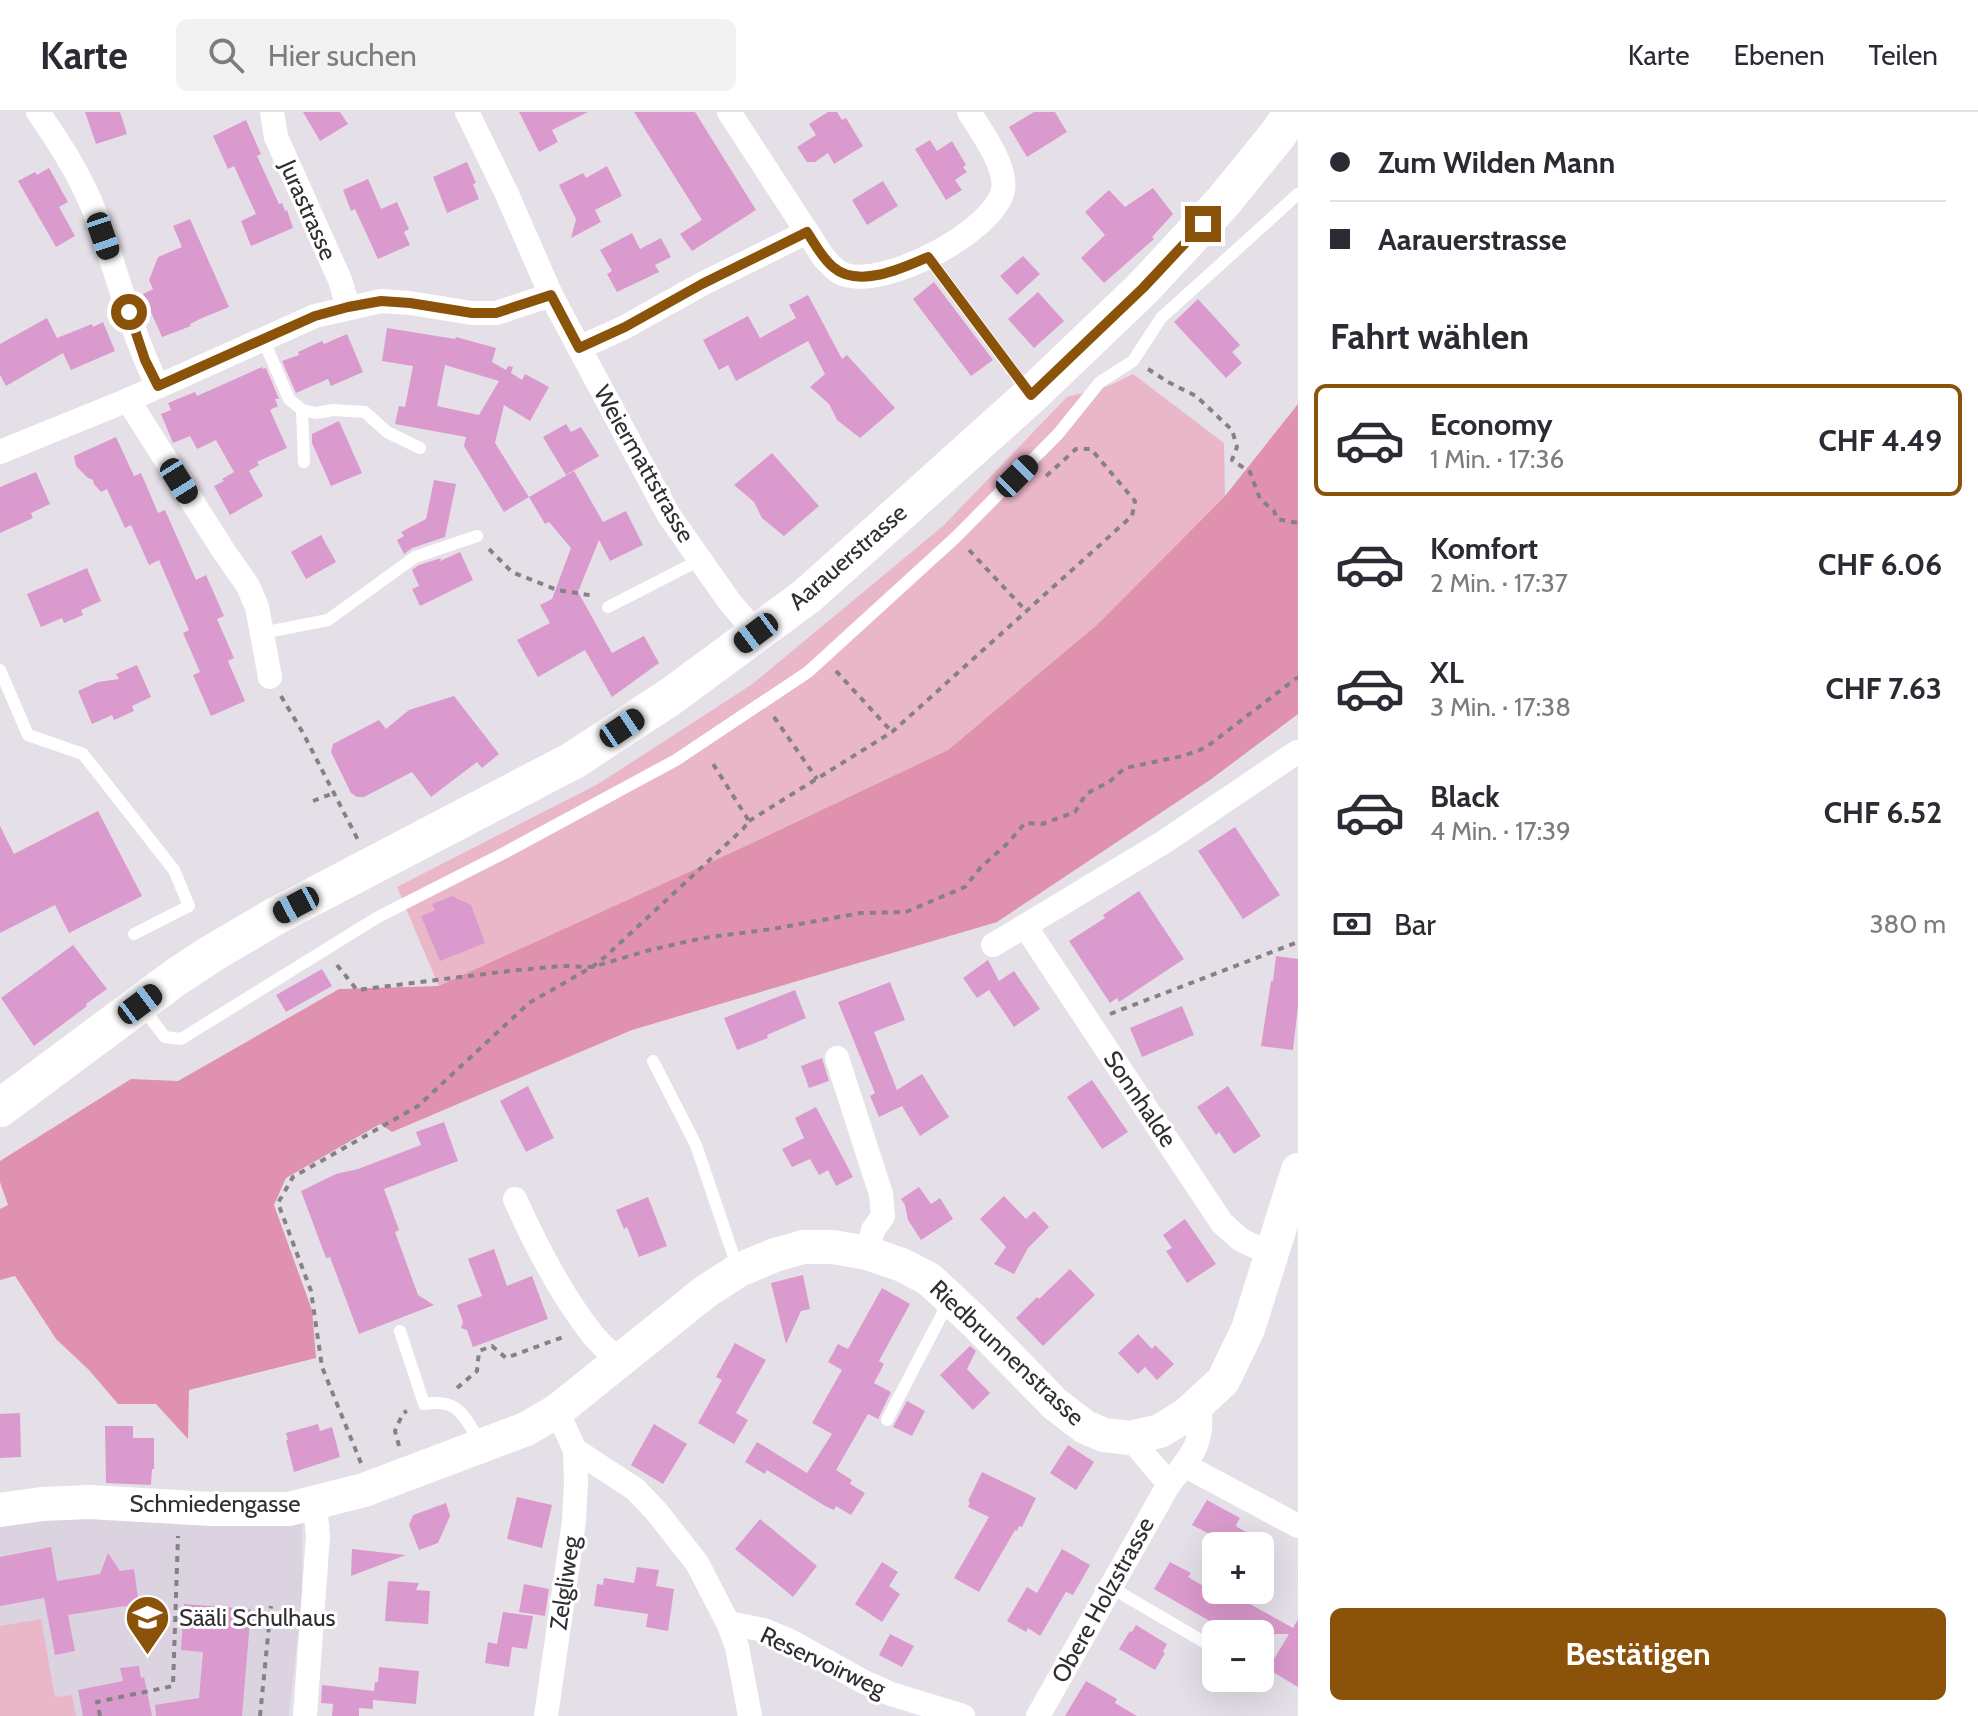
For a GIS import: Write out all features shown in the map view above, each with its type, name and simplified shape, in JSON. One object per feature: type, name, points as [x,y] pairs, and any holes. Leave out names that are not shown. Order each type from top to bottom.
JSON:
[{"type":"main road","name":"Aarauerstrasse","points":[[0,1108],[176,977],[272,918],[574,760],[670,697],[807,596],[1031,395],[1085,360],[1143,288],[1223,202],[1293,112]]},
{"type":"street","points":[[38,112],[68,156],[93,208],[145,360],[158,386]]},
{"type":"street","name":"Jurastrasse","points":[[272,112],[276,137],[340,280],[348,307]]},
{"type":"street","name":"Weiermattstrasse","points":[[467,112],[551,295],[668,514],[729,601],[756,633]]},
{"type":"street","points":[[729,112],[824,258],[844,274],[858,276],[878,275],[928,257],[974,228],[993,207],[1003,188],[999,165],[969,112]]},
{"type":"street","points":[[579,348],[807,232]]},
{"type":"street","points":[[0,452],[128,400],[315,316],[381,301],[472,313],[496,313],[551,295]]},
{"type":"street","points":[[128,400],[248,586],[257,607],[270,677]]},
{"type":"street","points":[[993,945],[1164,842],[1297,752]]},
{"type":"street","name":"Sonnhalde","points":[[1025,926],[1222,1223],[1241,1240],[1279,1259]]},
{"type":"street","points":[[837,1058],[881,1194],[883,1216],[873,1230],[867,1253]]},
{"type":"street","name":"Riedbrunnenstrasse","points":[[557,1411],[705,1292],[739,1270],[803,1247],[833,1247],[867,1253],[902,1265],[929,1279],[1055,1404],[1085,1427],[1104,1435],[1130,1438],[1160,1431],[1199,1405],[1223,1381],[1279,1259],[1298,1170]]},
{"type":"street","points":[[515,1199],[553,1275],[588,1328],[620,1362]]},
{"type":"street","name":"Obere Holzstrasse","points":[[1038,1716],[1169,1484],[1200,1437],[1199,1405]]},
{"type":"street","points":[[557,1411],[575,1450],[635,1489],[697,1563],[737,1647],[750,1716]]},
{"type":"street","name":"Schmiedengasse","points":[[0,1510],[89,1502],[289,1509],[315,1504],[408,1474],[526,1429],[557,1411]]},
{"type":"street","points":[[1130,1438],[1169,1484]]},
{"type":"street","name":"Zelgliweg","points":[[546,1716],[574,1521],[575,1450]]},
{"type":"street","points":[[1184,1465],[1298,1526]]},
{"type":"street","points":[[305,1716],[318,1536],[315,1504]]},
{"type":"street","name":"Reservoirweg","points":[[728,1623],[764,1630],[891,1694],[963,1716]]},
{"type":"lane","points":[[140,1004],[165,1037],[181,1039],[378,917],[676,760],[808,672],[956,537],[1058,434],[1100,382],[1133,361],[1161,318],[1298,194]]},
{"type":"lane","points":[[928,257],[1031,395]]},
{"type":"lane","points":[[263,339],[289,399],[302,410],[316,413],[333,410],[365,412],[387,432],[420,448]]},
{"type":"lane","points":[[1085,360],[1100,382]]},
{"type":"lane","points":[[302,410],[304,462]]},
{"type":"lane","points":[[262,633],[328,620],[415,557],[477,536]]},
{"type":"lane","points":[[608,607],[700,560]]},
{"type":"lane","points":[[0,670],[28,735],[83,754],[174,870],[189,906],[134,934]]},
{"type":"lane","points":[[653,1061],[696,1145],[739,1270]]},
{"type":"lane","points":[[887,1420],[950,1298]]},
{"type":"lane","points":[[400,1331],[424,1404],[441,1401],[457,1408],[482,1445]]},
{"type":"lane","points":[[1110,1587],[1202,1641]]},
{"type":"path","points":[[1148,369],[1196,396],[1232,430],[1237,447],[1232,460],[1250,472],[1260,499],[1274,511],[1277,519],[1298,523]]},
{"type":"path","points":[[369,1488],[322,1367],[311,1291],[278,1203],[293,1177],[418,1106],[529,1003],[606,956],[749,821],[892,732],[1132,516],[1135,501],[1091,449],[1076,449],[1034,486],[1017,476]]},
{"type":"path","points":[[477,536],[512,572],[557,590],[593,595],[608,607]]},
{"type":"path","points":[[956,537],[1027,612]]},
{"type":"path","points":[[825,657],[892,732]]},
{"type":"path","points":[[270,677],[303,733],[370,865]]},
{"type":"path","points":[[324,950],[357,990],[509,971],[561,966],[592,967],[703,938],[861,913],[906,912],[965,887],[1025,823],[1042,824],[1075,812],[1086,794],[1109,782],[1125,768],[1183,756],[1205,748],[1298,677]]},
{"type":"path","points":[[763,703],[817,779]]},
{"type":"path","points":[[700,744],[749,821]]},
{"type":"path","points":[[313,801],[334,793]]},
{"type":"path","points":[[1089,1022],[1298,942]]},
{"type":"path","points":[[441,1401],[477,1371],[479,1351],[492,1346],[506,1358],[588,1328]]},
{"type":"path","points":[[408,1474],[395,1431],[403,1413],[424,1404]]},
{"type":"path","points":[[100,1716],[97,1702],[173,1686],[179,1507]]},
{"type":"path","points":[[260,1716],[271,1606]]},
{"type":"shaded area","points":[[1133,374],[1224,443],[1225,496],[1099,623],[948,750],[439,987],[397,887],[598,784],[751,685],[943,526],[1067,397],[1108,386]]},
{"type":"shaded area","points":[[1298,404],[1298,714],[1210,780],[997,922],[632,1030],[392,1132],[380,1124],[286,1178],[274,1205],[312,1310],[316,1358],[189,1390],[188,1439],[156,1404],[118,1404],[89,1370],[56,1339],[15,1276],[0,1280],[0,1209],[8,1205],[0,1182],[0,1161],[131,1079],[178,1081],[339,989],[439,986],[948,750],[1099,623],[1225,496]]},
{"type":"shaded area","name":"Sääli Schulhaus","points":[[128,1513],[302,1521],[302,1598],[289,1716],[0,1716],[0,1522]]},
{"type":"shaded area","points":[[41,1619],[55,1697],[72,1695],[76,1716],[0,1716],[0,1626]]},
{"type":"building","points":[[85,112],[120,112],[127,134],[96,144]]},
{"type":"building","points":[[303,112],[340,112],[348,124],[320,141]]},
{"type":"building","points":[[519,112],[588,112],[552,130],[558,142],[539,152]]},
{"type":"building","points":[[634,112],[695,112],[756,210],[692,251],[680,234],[702,220]]},
{"type":"building","points":[[828,112],[837,112],[842,120],[846,118],[863,146],[834,164],[828,153],[815,162],[807,162],[797,147],[816,135],[809,124]]},
{"type":"building","points":[[1034,112],[1055,112],[1067,132],[1027,157],[1009,127]]},
{"type":"building","points":[[246,120],[261,154],[257,156],[279,204],[282,203],[287,210],[293,228],[251,246],[241,221],[256,214],[234,166],[228,169],[213,136]]},
{"type":"building","points":[[930,140],[937,151],[952,141],[966,165],[963,167],[967,172],[955,180],[962,190],[946,200],[915,149]]},
{"type":"building","points":[[467,162],[479,199],[447,213],[433,177]]},
{"type":"building","points":[[607,166],[622,196],[595,210],[601,222],[571,238],[576,219],[559,185],[583,173],[586,178]]},
{"type":"building","points":[[49,168],[68,202],[59,207],[75,236],[56,247],[18,181]]},
{"type":"building","points":[[368,179],[381,209],[397,202],[409,229],[404,232],[410,245],[378,259],[343,190]]},
{"type":"building","points":[[883,181],[898,206],[867,225],[852,200]]},
{"type":"building","points":[[1153,188],[1173,214],[1152,237],[1154,239],[1104,283],[1081,258],[1105,235],[1085,212],[1109,190],[1125,207]]},
{"type":"building","points":[[190,219],[229,307],[162,337],[143,294],[153,289],[149,280],[158,257],[182,247],[173,226]]},
{"type":"building","points":[[632,233],[640,249],[661,238],[671,257],[655,265],[659,272],[617,292],[607,274],[612,271],[600,250]]},
{"type":"building","points":[[1023,256],[1040,274],[1017,295],[1000,276]]},
{"type":"building","points":[[934,282],[993,360],[971,376],[913,299]]},
{"type":"building","points":[[1038,292],[1064,321],[1034,348],[1008,319]]},
{"type":"building","points":[[808,295],[842,359],[847,355],[895,408],[860,438],[837,420],[829,404],[810,387],[825,374],[808,341],[736,381],[728,365],[719,370],[703,340],[748,316],[760,338],[796,318],[789,305]]},
{"type":"building","points":[[1198,299],[1240,345],[1232,352],[1242,363],[1226,378],[1174,322]]},
{"type":"building","points":[[47,318],[57,338],[103,322],[115,351],[71,370],[63,353],[6,386],[0,375],[0,344]]},
{"type":"building","points":[[387,328],[456,337],[496,348],[492,362],[506,370],[508,366],[513,367],[511,373],[522,380],[525,374],[549,387],[530,421],[504,405],[495,443],[529,497],[504,512],[464,446],[466,437],[395,424],[399,406],[405,407],[413,366],[382,361]],"holes":[[[445,365],[499,381],[479,415],[437,406]]]},
{"type":"building","points":[[347,334],[363,372],[331,386],[328,379],[296,393],[282,361],[322,341],[324,344]]},
{"type":"building","points":[[262,367],[266,368],[279,399],[275,399],[278,406],[270,410],[287,448],[257,462],[259,465],[249,471],[263,496],[230,515],[214,486],[234,472],[216,440],[197,449],[190,436],[173,443],[161,414],[171,410],[168,403],[195,392],[197,396]]},
{"type":"building","points":[[339,421],[362,473],[331,486],[312,443],[312,434]]},
{"type":"building","points":[[566,424],[571,432],[581,427],[599,456],[566,475],[543,437]]},
{"type":"building","points":[[116,437],[134,476],[141,473],[158,513],[165,510],[196,580],[206,575],[224,616],[217,619],[234,658],[228,661],[245,701],[211,716],[193,675],[200,672],[183,633],[189,630],[159,560],[149,565],[131,525],[125,528],[107,489],[101,492],[93,480],[76,466],[74,456]]},
{"type":"building","points":[[772,453],[819,506],[784,536],[762,518],[754,502],[734,485]]},
{"type":"building","points":[[574,471],[603,522],[626,511],[643,545],[610,561],[599,540],[578,592],[612,653],[644,636],[659,663],[612,697],[585,650],[538,677],[517,640],[550,623],[540,605],[552,599],[571,548],[549,522],[545,524],[529,497]]},
{"type":"building","points":[[36,472],[50,504],[31,513],[33,518],[0,533],[0,487]]},
{"type":"building","points":[[434,480],[456,484],[445,537],[412,548],[404,554],[397,540],[404,536],[401,532],[426,519]]},
{"type":"building","points":[[321,535],[336,562],[306,579],[291,552]]},
{"type":"building","points":[[460,552],[473,580],[420,606],[412,589],[419,586],[412,570]]},
{"type":"building","points":[[87,568],[101,601],[81,610],[83,615],[64,623],[62,618],[41,627],[27,594]]},
{"type":"building","points":[[137,665],[151,697],[132,706],[134,711],[114,720],[112,715],[92,724],[78,691],[98,682],[119,679],[116,674]]},
{"type":"building","points":[[454,696],[499,754],[482,768],[477,762],[431,797],[412,772],[364,797],[351,793],[331,752],[333,744],[379,720],[386,729],[409,710]]},
{"type":"building","points":[[98,811],[142,896],[69,933],[55,905],[0,933],[0,826],[14,854]]},
{"type":"building","points":[[1235,827],[1280,895],[1243,919],[1198,851]]},
{"type":"building","points":[[1139,891],[1184,959],[1119,1002],[1117,998],[1110,1003],[1069,941]]},
{"type":"building","points":[[452,896],[471,905],[485,943],[440,961],[421,916],[435,910],[432,904]]},
{"type":"building","points":[[73,945],[107,989],[34,1046],[1,998]]},
{"type":"building","points":[[1276,956],[1298,959],[1298,1006],[1293,1050],[1261,1046]]},
{"type":"building","points":[[988,960],[999,981],[1014,971],[1040,1009],[1014,1027],[989,990],[977,998],[963,978]]},
{"type":"building","points":[[322,969],[332,986],[286,1012],[276,995]]},
{"type":"building","points":[[890,982],[905,1020],[874,1032],[897,1090],[922,1074],[949,1117],[920,1136],[902,1106],[879,1117],[870,1096],[875,1093],[838,1002]]},
{"type":"building","points":[[795,990],[806,1018],[737,1050],[724,1018]]},
{"type":"building","points":[[1182,1006],[1194,1035],[1142,1057],[1130,1028]]},
{"type":"building","points":[[822,1058],[829,1081],[809,1088],[801,1066]]},
{"type":"building","points":[[1092,1080],[1128,1132],[1102,1149],[1067,1097]]},
{"type":"building","points":[[528,1086],[554,1138],[526,1152],[500,1101]]},
{"type":"building","points":[[1228,1086],[1261,1136],[1234,1154],[1197,1107]]},
{"type":"building","points":[[816,1107],[853,1177],[836,1186],[828,1170],[819,1175],[810,1159],[792,1167],[782,1149],[804,1138],[795,1118]]},
{"type":"building","points":[[444,1122],[458,1161],[384,1189],[399,1230],[395,1232],[418,1295],[434,1305],[359,1334],[301,1191],[336,1174],[421,1145],[416,1132]]},
{"type":"building","points":[[919,1187],[931,1204],[940,1198],[953,1219],[921,1240],[908,1220],[901,1199]]},
{"type":"building","points":[[1004,1196],[1026,1219],[1034,1211],[1049,1227],[1028,1248],[1014,1274],[994,1264],[1006,1247],[980,1219]]},
{"type":"building","points":[[648,1197],[667,1246],[639,1257],[627,1227],[624,1229],[616,1210]]},
{"type":"building","points":[[1185,1219],[1216,1264],[1187,1283],[1166,1251],[1172,1248],[1163,1235]]},
{"type":"building","points":[[494,1249],[507,1286],[532,1276],[548,1319],[473,1347],[467,1330],[461,1328],[463,1322],[457,1305],[482,1296],[468,1259]]},
{"type":"building","points":[[1070,1269],[1095,1295],[1043,1346],[1016,1318]]},
{"type":"building","points":[[803,1275],[810,1309],[801,1311],[786,1344],[771,1283]]},
{"type":"building","points":[[882,1288],[910,1304],[879,1361],[884,1364],[874,1383],[891,1392],[878,1419],[868,1414],[836,1470],[865,1493],[851,1515],[836,1506],[834,1510],[825,1506],[767,1470],[765,1474],[745,1462],[757,1442],[807,1473],[832,1434],[812,1423],[842,1370],[828,1362],[838,1344],[848,1349]]},
{"type":"building","points":[[1138,1334],[1152,1349],[1155,1345],[1174,1364],[1157,1380],[1145,1367],[1138,1374],[1118,1353]]},
{"type":"building","points":[[735,1343],[766,1360],[736,1413],[748,1420],[734,1444],[698,1423],[722,1380],[716,1377]]},
{"type":"building","points":[[970,1346],[976,1351],[967,1369],[990,1393],[973,1410],[940,1375]]},
{"type":"building","points":[[907,1401],[925,1411],[912,1436],[893,1427]]},
{"type":"building","points":[[20,1413],[21,1457],[0,1458],[0,1414]]},
{"type":"building","points":[[318,1424],[320,1431],[332,1427],[340,1457],[294,1472],[286,1433]]},
{"type":"building","points":[[654,1424],[687,1444],[663,1484],[631,1465]]},
{"type":"building","points":[[105,1426],[133,1426],[133,1438],[154,1438],[151,1485],[106,1483]]},
{"type":"building","points":[[1068,1445],[1094,1462],[1076,1490],[1050,1473]]},
{"type":"building","points":[[982,1472],[1036,1498],[1022,1527],[1015,1530],[979,1592],[954,1578],[989,1517],[968,1507]]},
{"type":"building","points":[[517,1497],[552,1505],[542,1548],[507,1539]]},
{"type":"building","points":[[1207,1500],[1240,1518],[1236,1525],[1246,1532],[1206,1532],[1192,1525]]},
{"type":"building","points":[[446,1503],[450,1516],[438,1543],[419,1550],[409,1525],[413,1515]]},
{"type":"building","points":[[760,1519],[817,1566],[793,1597],[735,1549]]},
{"type":"building","points":[[51,1547],[57,1581],[100,1574],[108,1553],[120,1571],[134,1569],[139,1605],[68,1615],[75,1651],[55,1655],[44,1598],[0,1606],[0,1557]]},
{"type":"building","points":[[352,1549],[406,1555],[351,1576]]},
{"type":"building","points":[[1062,1549],[1090,1565],[1073,1595],[1066,1592],[1040,1636],[1007,1621],[1027,1587],[1037,1593]]},
{"type":"building","points":[[882,1562],[898,1572],[889,1586],[900,1594],[882,1622],[855,1604]]},
{"type":"building","points":[[1170,1562],[1191,1573],[1188,1577],[1202,1585],[1202,1604],[1250,1604],[1293,1628],[1298,1619],[1298,1687],[1274,1673],[1274,1659],[1289,1634],[1274,1634],[1274,1620],[1208,1620],[1154,1589]]},
{"type":"building","points":[[637,1567],[659,1570],[656,1586],[674,1589],[668,1631],[646,1627],[648,1614],[594,1606],[597,1584],[603,1585],[604,1578],[634,1583]]},
{"type":"building","points":[[388,1581],[419,1583],[416,1590],[430,1591],[428,1624],[385,1621]]},
{"type":"building","points":[[524,1584],[549,1589],[545,1616],[519,1612]]},
{"type":"building","points":[[184,1604],[251,1609],[242,1716],[156,1716],[155,1705],[199,1698],[203,1652],[181,1650]]},
{"type":"building","points":[[503,1612],[533,1616],[527,1649],[512,1647],[509,1667],[485,1663],[488,1642],[497,1644]]},
{"type":"building","points":[[1136,1625],[1167,1644],[1155,1670],[1119,1649]]},
{"type":"building","points":[[890,1634],[914,1646],[902,1667],[879,1655]]},
{"type":"building","points":[[139,1666],[152,1716],[83,1716],[78,1690],[123,1681],[120,1668]]},
{"type":"building","points":[[379,1667],[419,1671],[416,1704],[373,1700],[373,1709],[359,1708],[359,1716],[332,1716],[333,1704],[321,1703],[322,1685],[374,1691]]},
{"type":"building","points":[[1086,1681],[1117,1699],[1115,1703],[1137,1716],[1065,1716]]},
{"type":"place","name":"Sääli Schulhaus","points":[[148,1657]]},
{"type":"route","points":[[129,312],[145,360],[158,386],[315,316],[381,301],[472,313],[496,313],[551,295],[579,348],[807,232],[824,258],[844,274],[878,275],[928,257],[1031,395],[1143,288],[1203,224]]}]
